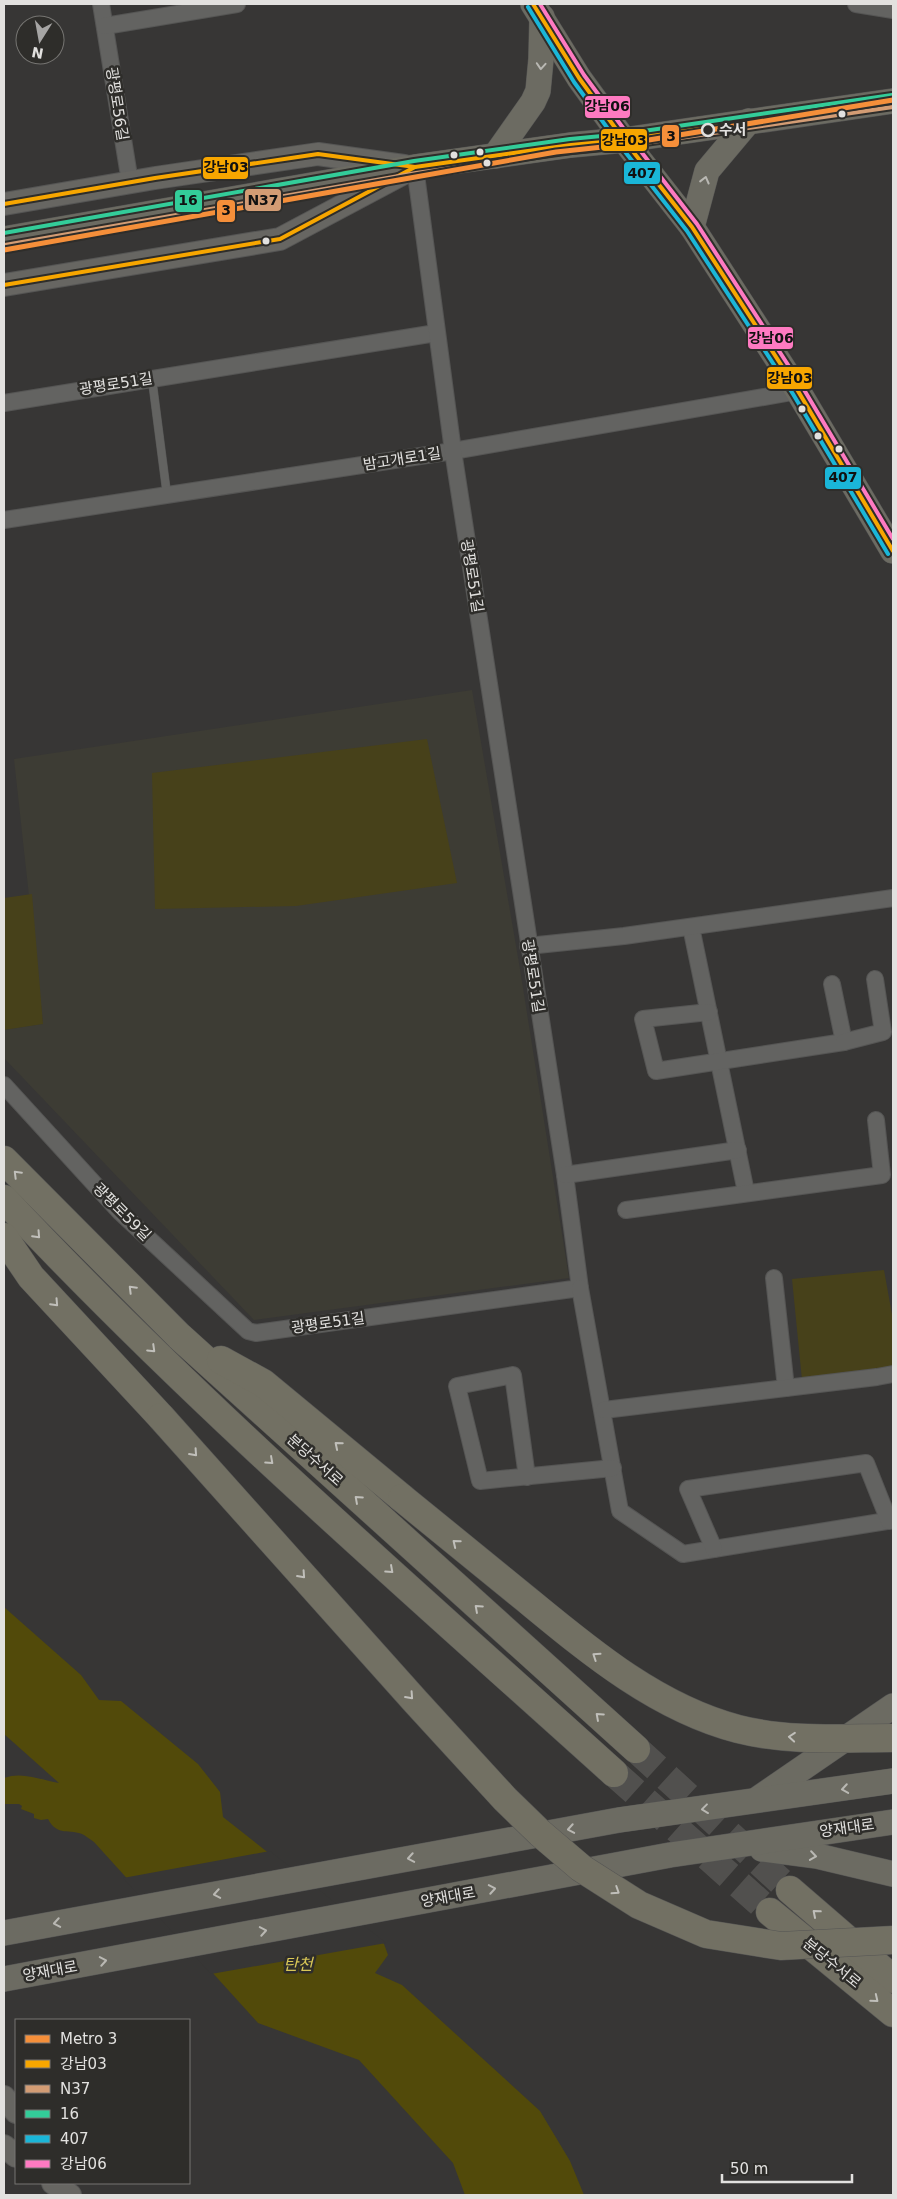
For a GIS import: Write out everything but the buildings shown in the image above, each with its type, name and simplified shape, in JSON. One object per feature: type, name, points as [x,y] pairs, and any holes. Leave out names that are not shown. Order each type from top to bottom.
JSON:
[{"type":"highway","name":"분당수서로","points":[[4,1160],[179,1336],[636,1749]]},
{"type":"highway","name":"분당수서로","points":[[4,1199],[56,1254],[231,1426],[614,1773]]},
{"type":"highway","points":[[4,1237],[31,1277],[161,1417],[416,1702],[505,1799],[540,1833],[581,1868],[639,1905],[706,1934],[781,1946],[893,1940]]},
{"type":"highway","points":[[179,1336],[263,1383],[587,1650],[639,1684],[696,1714],[737,1728],[771,1736],[893,1738]]},
{"type":"highway","name":"분당수서로","points":[[790,1890],[893,1979]]},
{"type":"highway","name":"분당수서로","points":[[770,1912],[893,2013]]},
{"type":"main road","points":[[538,10],[579,78],[624,140],[692,226],[798,391],[893,551]]},
{"type":"main road","points":[[495,156],[533,102],[538,91],[541,59],[538,10]]},
{"type":"main road","points":[[4,239],[415,167],[624,140],[893,100]]},
{"type":"main road","points":[[692,226],[707,171],[749,121]]},
{"type":"main road","points":[[4,204],[130,182],[318,154],[415,167]]},
{"type":"main road","points":[[4,284],[280,239],[415,167]]},
{"type":"main road","points":[[753,1802],[893,1706]]},
{"type":"main road","points":[[4,1933],[619,1820],[893,1781]]},
{"type":"main road","name":"양재대로","points":[[4,1979],[730,1845],[893,1822]]},
{"type":"main road","points":[[730,1845],[817,1856],[893,1874]]},
{"type":"main road","points":[[4,2097],[15,2111]]},
{"type":"main road","points":[[4,2146],[15,2155]]},
{"type":"main road","points":[[54,2184],[71,2195]]},
{"type":"street","name":"광평로56길","points":[[101,4],[130,182]]},
{"type":"street","points":[[105,26],[234,4]]},
{"type":"street","points":[[856,4],[893,10]]},
{"type":"street","name":"광평로51길","points":[[248,1331],[256,1333],[580,1288],[565,1176],[452,451],[415,167]]},
{"type":"street","name":"광평로51길","points":[[4,403],[436,333]]},
{"type":"street","name":"밤고개로1길","points":[[4,520],[452,451],[798,391]]},
{"type":"street","points":[[528,946],[691,927],[893,898]]},
{"type":"street","points":[[691,927],[746,1192]]},
{"type":"street","points":[[709,1012],[643,1019],[656,1071],[844,1042],[883,1032],[875,979]]},
{"type":"street","points":[[832,984],[844,1042]]},
{"type":"street","name":"광평로59길","points":[[4,1085],[120,1212],[248,1331]]},
{"type":"street","points":[[626,1210],[888,1174],[876,1120]]},
{"type":"street","points":[[565,1176],[738,1150]]},
{"type":"street","points":[[774,1278],[786,1388]]},
{"type":"street","points":[[580,1288],[604,1410],[620,1511],[682,1554],[714,1549],[891,1521],[866,1464],[688,1489],[714,1549]]},
{"type":"street","points":[[604,1410],[893,1374]]},
{"type":"street","points":[[528,1476],[513,1375],[457,1386],[480,1481],[613,1468]]},
{"type":"lane","points":[[152,379],[167,495]]},
{"type":"shaded area","points":[[472,690],[520,969],[569,1278],[254,1320],[4,1058],[4,1030],[43,1024],[14,759]]},
{"type":"shaded area","points":[[427,739],[457,883],[296,906],[155,909],[152,773]]},
{"type":"shaded area","points":[[32,894],[43,1024],[4,1030],[4,898]]},
{"type":"shaded area","points":[[884,1270],[893,1320],[893,1366],[802,1380],[792,1279]]},
{"type":"water","name":"탄천","points":[[4,1607],[81,1675],[99,1700],[121,1701],[198,1764],[220,1792],[223,1817],[384,1944],[388,1955],[375,1973],[402,1985],[540,2111],[570,2161],[584,2195],[465,2195],[453,2163],[359,2060],[258,2023],[94,1842],[79,1833],[55,1828],[48,1819],[34,1818],[34,1814],[21,1809],[22,1806],[19,1804],[4,1804],[4,1778],[18,1775],[59,1783],[4,1734]]},
{"type":"pier","points":[[270,1851],[386,1943],[211,1974],[123,1878]]},
{"type":"tunnel","points":[[636,1749],[790,1890]]},
{"type":"tunnel","points":[[614,1773],[770,1912]]},
{"type":"metro line","name":"3","points":[[4,250],[556,152],[612,146],[893,100]]},
{"type":"transit line","name":"강남03","points":[[533,4],[579,78],[624,140],[692,227],[798,391],[893,551]]},
{"type":"transit line","name":"강남06","points":[[540,4],[584,75],[697,224],[803,388],[893,539]]},
{"type":"transit line","name":"407","points":[[528,7],[574,82],[619,144],[687,231],[793,394],[888,554]]},
{"type":"transit line","name":"16","points":[[4,233],[414,161],[570,139],[623,134],[892,95]]},
{"type":"transit line","name":"강남03","points":[[4,204],[155,178],[318,154],[415,167],[571,145],[624,140],[893,101]]},
{"type":"transit line","name":"N37","points":[[5,245],[416,173],[572,151],[625,146],[893,107]]},
{"type":"transit line","name":"강남03","points":[[4,285],[280,239],[415,167]]},
{"type":"place","name":"수서","points":[[708,130]]}]
